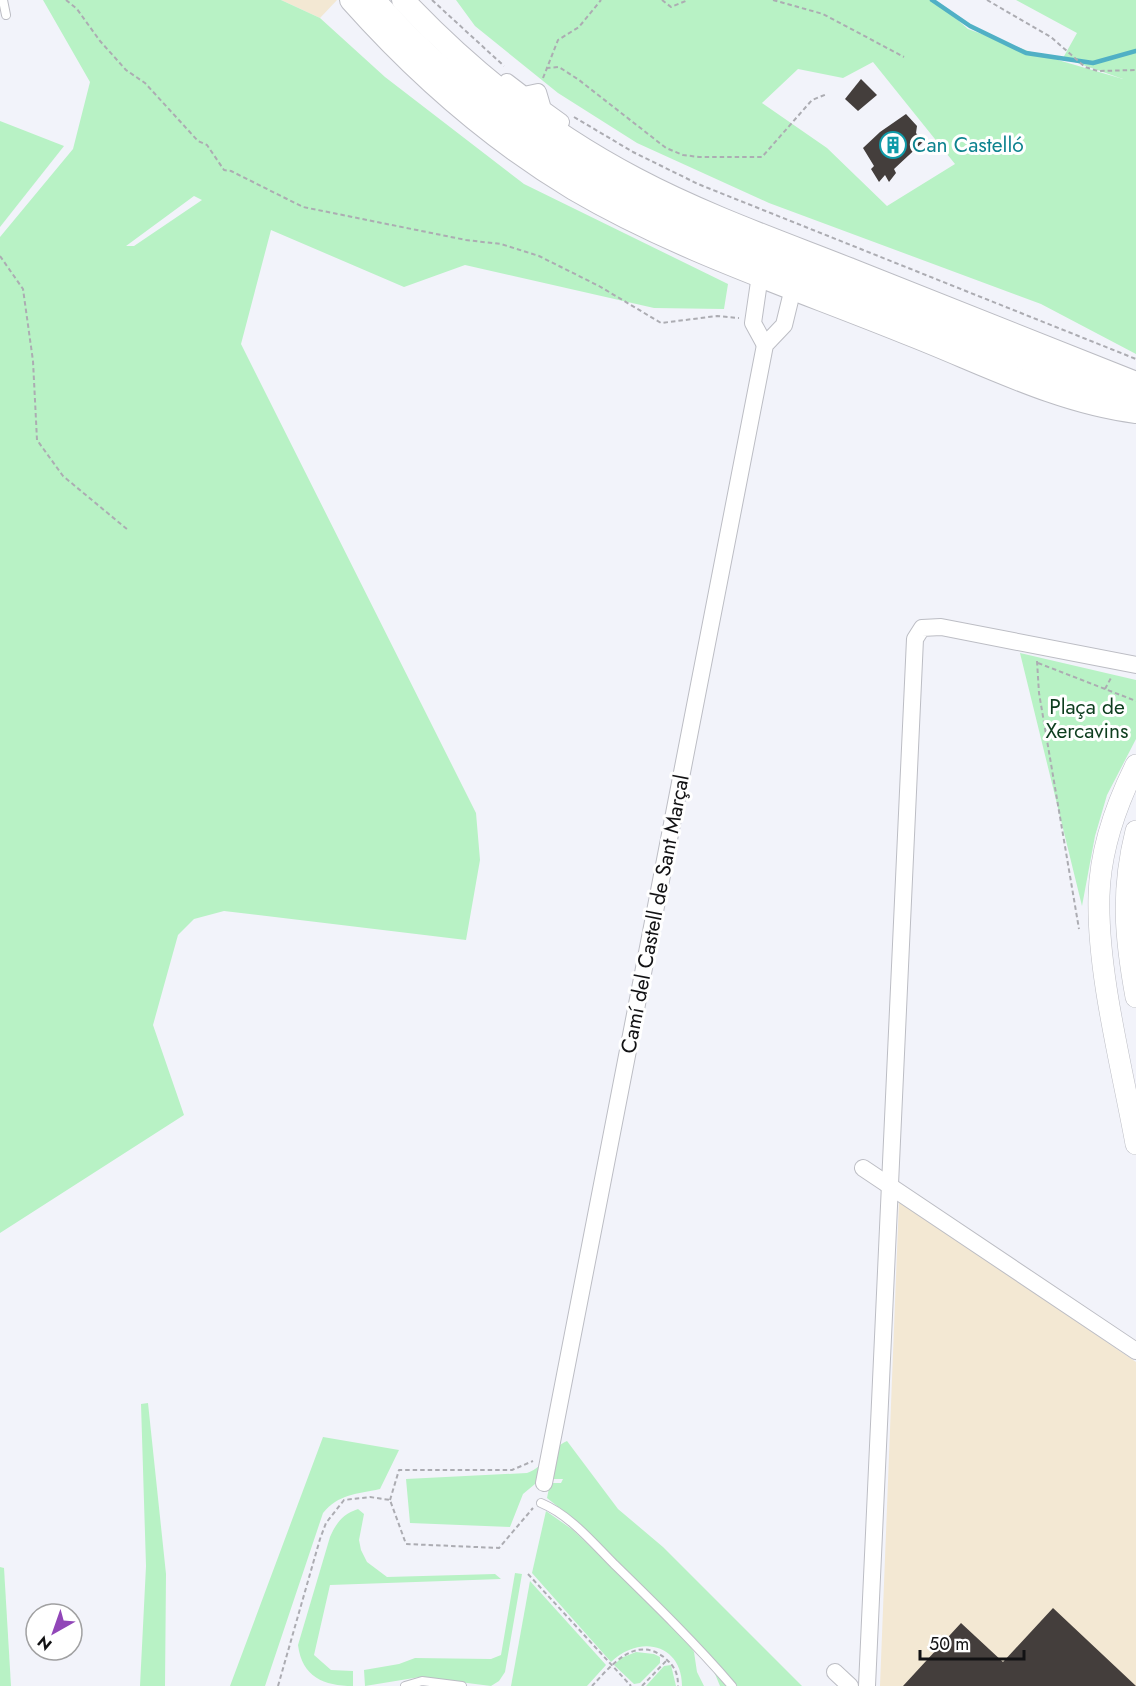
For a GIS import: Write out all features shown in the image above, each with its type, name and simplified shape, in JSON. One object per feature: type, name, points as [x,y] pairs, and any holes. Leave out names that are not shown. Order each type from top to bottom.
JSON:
[{"type":"main road","points":[[351,0],[398,16],[434,32],[481,75],[530,113],[581,148],[635,178],[706,212],[1136,383]]},
{"type":"main road","points":[[374,0],[398,16],[442,69],[498,115],[540,145],[621,194],[692,227],[1136,403]]},
{"type":"main road","points":[[398,16],[474,119],[574,189],[651,229],[760,275],[1075,400],[1136,412]]},
{"type":"street","points":[[760,275],[753,323],[765,345],[784,326],[793,288]]},
{"type":"street","name":"Camí del Castell de Sant Marçal","points":[[544,1483],[765,345]]},
{"type":"street","points":[[867,1686],[917,634],[927,627],[940,627],[1136,665]]},
{"type":"street","points":[[1136,765],[1112,824],[1099,894],[1102,956],[1136,1144]]},
{"type":"street","points":[[1136,831],[1125,885],[1125,923],[1136,997]]},
{"type":"street","points":[[862,1168],[1136,1351]]},
{"type":"street","points":[[835,1672],[850,1686]]},
{"type":"lane","points":[[3,0],[6,15]]},
{"type":"lane","points":[[539,1503],[554,1508],[586,1537],[679,1628],[732,1686]]},
{"type":"lane","points":[[405,1686],[422,1681],[462,1686]]},
{"type":"path","points":[[66,0],[77,9],[100,41],[126,70],[145,83],[198,141],[207,146],[224,170],[231,171],[303,207],[466,240],[501,244],[539,256],[599,286],[661,323],[717,316],[734,317],[753,323]]},
{"type":"path","points":[[432,0],[505,67]]},
{"type":"path","points":[[601,0],[579,27],[558,40],[546,68],[559,67],[579,80],[666,148],[683,155],[699,157],[762,157],[812,100],[827,94]]},
{"type":"path","points":[[662,0],[671,7],[688,0]]},
{"type":"path","points":[[773,0],[823,14],[904,57]]},
{"type":"path","points":[[987,0],[1051,37],[1085,67],[1098,71],[1136,70]]},
{"type":"path","points":[[565,111],[633,152],[698,184],[1136,359]]},
{"type":"path","points":[[0,256],[23,289],[33,362],[37,440],[63,476],[128,530]]},
{"type":"path","points":[[1039,653],[1039,693],[1079,928]]},
{"type":"path","points":[[1038,663],[1136,701]]},
{"type":"path","points":[[1105,689],[1113,675]]},
{"type":"path","points":[[539,1503],[499,1548],[406,1544],[390,1500],[399,1470],[512,1470],[528,1465],[551,1446]]},
{"type":"path","points":[[278,1686],[326,1523],[344,1500],[370,1497],[390,1500]]},
{"type":"path","points":[[528,1574],[610,1666],[631,1686]]},
{"type":"path","points":[[591,1686],[621,1656],[637,1650],[648,1650],[667,1660],[678,1673],[678,1686]]},
{"type":"path","points":[[642,1686],[667,1660]]},
{"type":"shaded area","points":[[281,0],[337,0],[320,18]]},
{"type":"shaded area","points":[[899,1200],[1136,1362],[1136,1686],[880,1686]]},
{"type":"green space","points":[[43,0],[281,0],[320,18],[385,77],[524,184],[728,284],[724,309],[654,308],[465,265],[404,287],[271,230],[241,344],[476,813],[480,860],[466,940],[224,911],[194,919],[178,935],[153,1025],[184,1115],[0,1233],[0,237],[73,149],[90,82]],"holes":[[[194,196],[202,200],[134,246],[126,246]]]},
{"type":"green space","points":[[456,0],[935,0],[968,29],[1034,53],[1123,79],[1063,58],[1077,33],[1016,0],[1136,0],[1136,354],[1041,304],[769,203],[637,143],[558,93],[475,26]],"holes":[[[873,62],[955,164],[887,206],[827,148],[762,103],[798,69],[843,78]]]},
{"type":"green space","points":[[0,121],[64,146],[0,227]]},
{"type":"green space","name":"Plaça de Xercavins","points":[[1020,653],[1136,680],[1136,739],[1107,795],[1095,836],[1082,906]]},
{"type":"green space","points":[[148,1403],[166,1574],[165,1686],[140,1686],[146,1566],[141,1404]]},
{"type":"green space","points":[[323,1437],[399,1450],[380,1489],[342,1498],[323,1513],[265,1686],[230,1686]]},
{"type":"green space","points":[[567,1441],[618,1509],[663,1547],[802,1686],[720,1686],[713,1669],[567,1514],[547,1498],[550,1483],[561,1483],[563,1479],[541,1479],[523,1494],[510,1527],[410,1523],[406,1479],[527,1473]]},
{"type":"green space","points":[[358,1509],[364,1514],[359,1540],[361,1550],[367,1562],[387,1577],[495,1574],[501,1579],[330,1585],[314,1655],[331,1670],[353,1671],[353,1686],[342,1686],[316,1678],[304,1665],[298,1645],[330,1537],[341,1520]]},
{"type":"green space","points":[[546,1511],[573,1530],[681,1633],[694,1652],[697,1672],[704,1686],[682,1686],[680,1672],[675,1661],[667,1653],[657,1648],[646,1646],[634,1648],[622,1653],[611,1662],[532,1573]]},
{"type":"green space","points":[[0,1567],[4,1568],[11,1686],[0,1686]]},
{"type":"green space","points":[[515,1573],[522,1574],[505,1672],[499,1681],[491,1686],[420,1677],[365,1686],[364,1670],[399,1664],[415,1658],[491,1659],[501,1655]]},
{"type":"green space","points":[[530,1581],[606,1665],[587,1686],[511,1686]]},
{"type":"green space","points":[[636,1652],[654,1654],[660,1657],[660,1663],[640,1683],[634,1684],[614,1665],[621,1658]]},
{"type":"green space","points":[[671,1665],[676,1686],[646,1686],[664,1666]]},
{"type":"building","points":[[861,79],[877,95],[858,111],[845,99]]},
{"type":"building","name":"Can Castelló","points":[[906,114],[917,126],[916,133],[923,142],[894,169],[896,173],[889,182],[885,175],[879,182],[871,169],[874,166],[863,148],[880,132]]},
{"type":"building","points":[[1053,1608],[1136,1686],[903,1686],[961,1623],[1003,1662]]},
{"type":"waterway","points":[[932,0],[970,26],[1026,53],[1093,63],[1136,51]]},
{"type":"place","name":"Can Castelló","points":[[893,145]]}]
